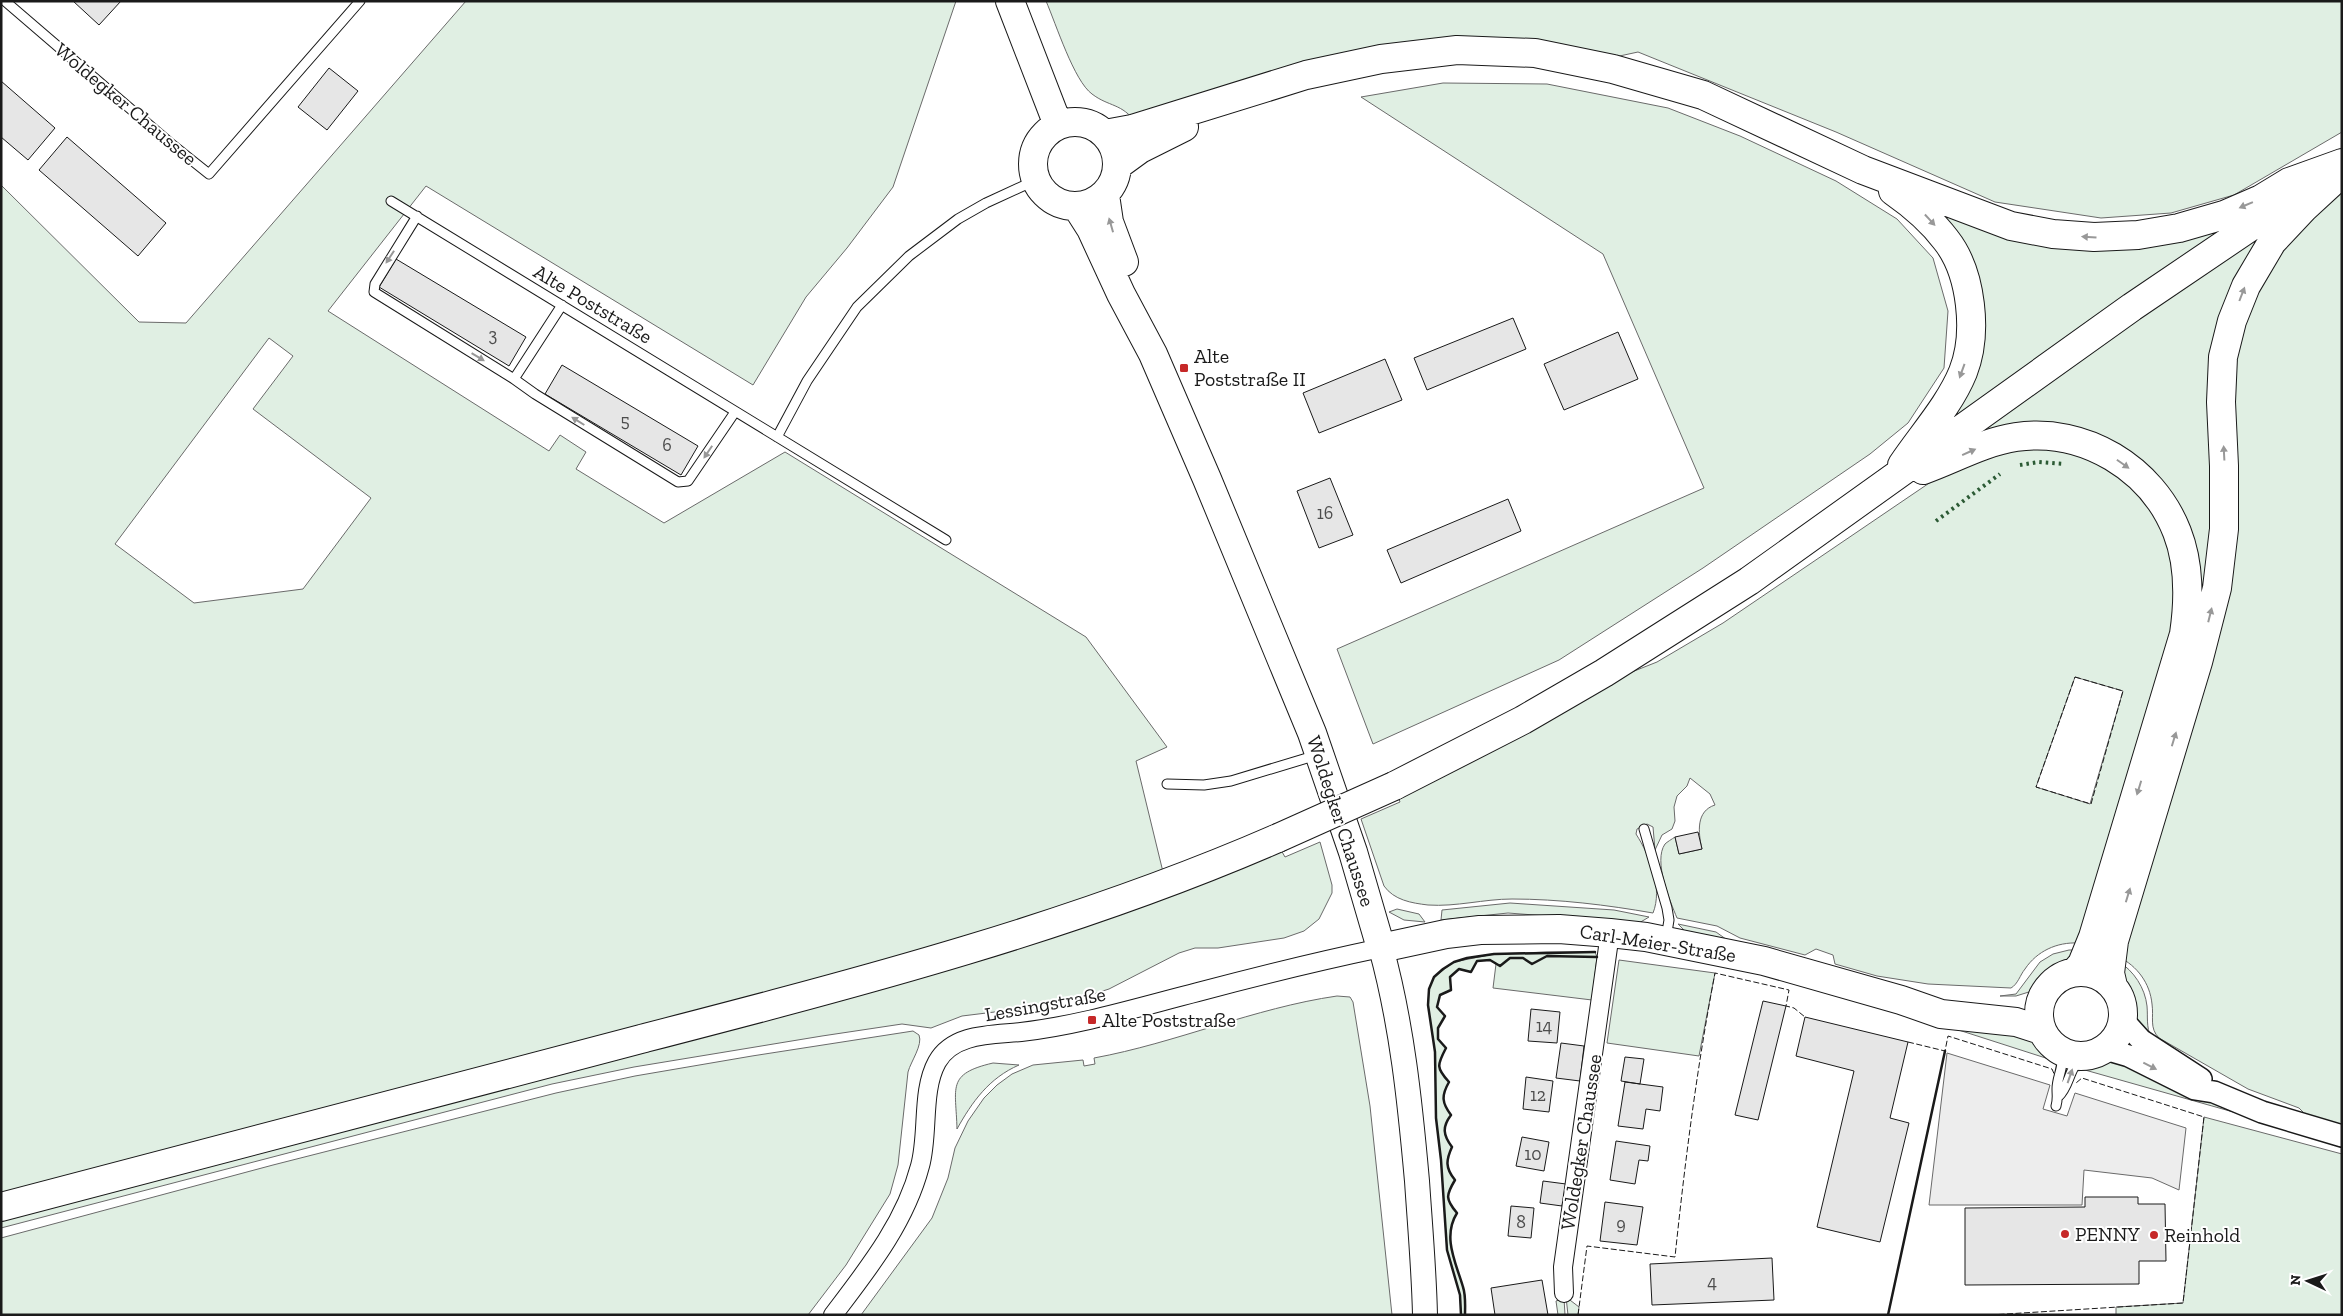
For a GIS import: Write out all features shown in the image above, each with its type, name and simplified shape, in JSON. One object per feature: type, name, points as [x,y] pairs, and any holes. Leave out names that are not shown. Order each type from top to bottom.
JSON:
[{"type":"main road","points":[[1010,1],[1058,125]]},
{"type":"main road","points":[[1105,134],[1132,129],[1306,75],[1381,58],[1457,50],[1535,53],[1612,69],[1703,95],[1863,170],[2011,226],[2053,234],[2094,237],[2138,235],[2179,228],[2224,215],[2261,199],[2289,182],[2342,163]]},
{"type":"main road","points":[[1118,165],[1140,149],[1258,91]]},
{"type":"main road","points":[[1073,122],[1086,123],[1105,134],[1117,154],[1118,165],[1112,186],[1105,195],[1088,205],[1076,207],[1055,201],[1044,193],[1036,180],[1033,167],[1034,154],[1039,142],[1048,132],[1058,125],[1073,122]]},
{"type":"main road","points":[[1,1207],[833,989],[1060,921],[1160,886],[1278,838],[1394,786],[1523,720],[1604,673],[1749,581],[2132,307],[2296,195],[2342,167]]},
{"type":"main road","points":[[1863,170],[1927,217],[1948,241],[1960,268],[1969,296],[1971,321],[1969,346],[1963,371],[1949,399],[1890,481]]},
{"type":"main road","points":[[2113,986],[2095,974],[2075,972],[2058,978],[2046,989],[2038,1014],[2041,1030],[2052,1046],[2083,1053],[2117,1037],[2123,1020],[2121,1002],[2113,986],[2110,972],[2114,941],[2198,662],[2217,588],[2224,529],[2221,402],[2223,357],[2232,321],[2246,286],[2272,242],[2304,208],[2342,173]]},
{"type":"main road","name":"Woldegker Chaussee","points":[[1105,195],[1109,222],[1153,354]]},
{"type":"main road","name":"Woldegker Chaussee","points":[[1076,207],[1091,230],[1121,294],[1153,354],[1207,479],[1319,754],[1353,852],[1394,995],[1410,1100],[1425,1315]]},
{"type":"main road","points":[[1890,481],[1945,462],[1989,443],[2017,437],[2046,436],[2075,440],[2104,451],[2135,472],[2162,502],[2178,533],[2187,570],[2188,606],[2184,634],[2093,937],[2082,964],[2075,972]]},
{"type":"main road","name":"Carl-Meier-Straße","points":[[1381,948],[1446,934],[1480,930],[1559,929],[1610,933],[1666,941],[1764,961],[1901,1000],[1941,1014],[2016,1022],[2041,1030]]},
{"type":"main road","name":"Carl-Meier-Straße","points":[[1901,1000],[1924,998],[2018,1003],[2033,1001],[2042,997]]},
{"type":"street","name":"Woldegker Chaussee","points":[[1564,1293],[1563,1267],[1598,1030],[1610,933]]},
{"type":"street","name":"Lessingstraße","points":[[833,1315],[868,1269],[895,1228],[910,1196],[920,1166],[932,1077],[937,1062],[945,1051],[957,1042],[973,1037],[1026,1031],[1092,1020],[1320,961],[1381,948]]},
{"type":"street","points":[[2123,1020],[2140,1040],[2202,1079],[2214,1092]]},
{"type":"street","points":[[2083,1053],[2129,1056],[2195,1089],[2214,1092],[2262,1112],[2342,1136]]},
{"type":"lane","name":"Woldegker Chaussee","points":[[5,1],[209,174],[360,1]]},
{"type":"lane","points":[[777,437],[807,381],[857,307],[909,256],[958,219],[986,203],[1036,180]]},
{"type":"lane","name":"Alte Poststraße","points":[[391,201],[946,540]]},
{"type":"lane","points":[[417,216],[374,284],[374,292],[678,482],[688,481],[735,412]]},
{"type":"lane","points":[[514,379],[562,305]]},
{"type":"lane","points":[[1167,784],[1204,785],[1231,781],[1319,754]]},
{"type":"lane","points":[[1644,829],[1667,908],[1669,920],[1666,941]]},
{"type":"lane","points":[[2083,1053],[2074,1065],[2065,1091],[2057,1101],[2057,1088],[2063,1059],[2083,1053]]},
{"type":"green space","points":[[466,1],[956,1],[893,187],[847,248],[806,297],[753,385],[426,186],[328,311],[549,451],[560,435],[586,452],[576,469],[664,523],[785,452],[1086,637],[1167,747],[1136,761],[1163,872],[1078,903],[910,955],[1,1196],[1,185],[139,322],[186,323]],"holes":[[[269,338],[293,356],[253,409],[371,498],[303,589],[194,603],[115,544]]]},
{"type":"green space","points":[[1046,1],[2342,1],[2342,132],[2234,195],[2171,213],[2101,218],[1995,202],[1836,132],[1638,52],[1615,57],[1486,42],[1136,123],[1126,112],[1098,98],[1085,87],[1072,65]]},
{"type":"green space","points":[[1443,83],[1547,84],[1668,108],[1740,136],[1836,181],[1897,219],[1933,258],[1948,311],[1944,368],[1908,423],[1870,454],[1703,568],[1559,660],[1373,744],[1337,649],[1704,488],[1603,254],[1361,97]]},
{"type":"green space","points":[[2342,192],[2342,1127],[2305,1114],[2299,1108],[2248,1089],[2159,1038],[2153,1026],[2149,989],[2137,970],[2119,957],[2205,663],[2231,356],[2278,247]]},
{"type":"green space","points":[[1931,211],[2008,232],[2225,226],[2220,234],[1955,422],[1957,413],[1948,415],[1978,344]]},
{"type":"green space","points":[[2263,230],[2239,282],[2210,586],[2194,606],[2140,467],[1980,434],[1986,425]]},
{"type":"green space","points":[[2017,445],[2073,449],[2130,479],[2169,537],[2178,608],[2078,943],[2055,946],[2035,957],[2011,988],[1928,984],[1877,976],[1835,964],[1833,955],[1816,949],[1805,955],[1740,938],[1717,926],[1677,918],[1664,881],[1661,860],[1662,851],[1665,844],[1675,837],[1679,854],[1702,849],[1699,829],[1701,817],[1704,812],[1715,805],[1710,794],[1690,778],[1687,786],[1677,796],[1674,807],[1675,821],[1672,829],[1662,835],[1655,850],[1653,827],[1647,824],[1637,829],[1636,834],[1654,872],[1657,893],[1653,913],[1583,903],[1530,899],[1502,899],[1449,905],[1428,905],[1398,898],[1384,886],[1361,819],[1400,802],[1398,796],[1609,681],[1657,662],[1723,623],[1944,473]],"holes":[[[2075,677],[2123,691],[2090,804],[2036,787]]]},
{"type":"green space","points":[[1320,842],[1332,885],[1332,893],[1319,919],[1304,931],[1284,938],[1218,948],[1195,948],[1179,953],[1109,989],[1087,996],[1027,1008],[962,1016],[931,1028],[902,1024],[634,1067],[552,1084],[1,1228],[1,1217],[1281,850],[1285,857]]},
{"type":"green space","points":[[1510,903],[1614,910],[1649,917],[1639,923],[1508,913],[1441,920],[1442,910]]},
{"type":"green space","points":[[1397,909],[1419,914],[1425,922],[1404,920],[1389,912]]},
{"type":"green space","points":[[1678,924],[1716,932],[1730,942],[1686,932]]},
{"type":"green space","points":[[2077,950],[2063,968],[2032,991],[2016,996],[2000,996],[2016,994],[2040,962],[2053,954]]},
{"type":"green space","points":[[1595,952],[1597,957],[1592,1000],[1493,988],[1496,964],[1490,960],[1477,961],[1471,972],[1459,969],[1450,977],[1451,990],[1440,995],[1437,1007],[1445,1016],[1438,1028],[1438,1039],[1446,1048],[1439,1066],[1449,1082],[1444,1099],[1451,1115],[1446,1123],[1445,1135],[1452,1147],[1448,1168],[1455,1180],[1448,1197],[1450,1204],[1457,1213],[1453,1222],[1450,1241],[1465,1294],[1465,1315],[1461,1315],[1460,1295],[1447,1250],[1436,1118],[1435,1052],[1428,1005],[1429,989],[1434,977],[1454,962],[1494,954]]},
{"type":"green space","points":[[1619,960],[1715,973],[1699,1056],[1607,1043]]},
{"type":"green space","points":[[2118,961],[2134,975],[2141,986],[2146,999],[2148,1026],[2151,1037],[2132,1015]]},
{"type":"green space","points":[[1337,996],[1350,997],[1353,1002],[1370,1106],[1392,1315],[861,1315],[932,1218],[948,1178],[955,1148],[968,1121],[984,1098],[1012,1074],[1033,1065],[1083,1060],[1084,1066],[1095,1064],[1094,1058],[1155,1044],[1306,1001]]},
{"type":"green space","points":[[1947,1021],[2037,1039],[2049,1054],[2057,1058],[2060,1068],[2055,1061],[1943,1025]]},
{"type":"green space","points":[[913,1031],[919,1035],[920,1039],[908,1072],[898,1165],[890,1194],[846,1265],[808,1315],[1,1315],[1,1238],[273,1165],[556,1093],[635,1076]]},
{"type":"green space","points":[[2115,1060],[2209,1102],[2258,1119],[2085,1070],[2076,1071],[2082,1066]]},
{"type":"green space","points":[[993,1063],[1019,1065],[1008,1070],[982,1092],[957,1129],[957,1084],[967,1072]]},
{"type":"green space","points":[[2204,1117],[2342,1154],[2342,1315],[2116,1315],[2116,1307],[2183,1303]]},
{"type":"green space","points":[[1566,1297],[1579,1307],[1578,1315],[1568,1315]]},
{"type":"green space","points":[[1564,1298],[1565,1315],[1558,1315],[1556,1301]]},
{"type":"shaded area","points":[[1947,1053],[2050,1085],[2043,1109],[2067,1116],[2075,1093],[2186,1128],[2179,1190],[2152,1178],[2084,1170],[2082,1205],[1929,1205]]},
{"type":"building","points":[[73,1],[121,1],[99,25]]},
{"type":"building","points":[[329,68],[358,91],[327,130],[298,107]]},
{"type":"building","points":[[1,81],[55,128],[28,160],[1,137]]},
{"type":"building","points":[[67,137],[166,223],[138,256],[39,170]]},
{"type":"building","points":[[396,259],[526,337],[509,366],[379,287]]},
{"type":"building","points":[[1513,318],[1526,349],[1427,390],[1414,358]]},
{"type":"building","points":[[1618,332],[1638,379],[1564,410],[1544,364]]},
{"type":"building","points":[[1385,359],[1402,400],[1319,433],[1303,393]]},
{"type":"building","points":[[562,365],[698,446],[681,475],[545,394]]},
{"type":"building","points":[[1330,478],[1353,535],[1319,548],[1297,491]]},
{"type":"building","points":[[1508,499],[1521,531],[1401,583],[1387,550]]},
{"type":"building","points":[[1698,832],[1702,849],[1679,854],[1675,837]]},
{"type":"building","points":[[1763,1001],[1786,1006],[1758,1120],[1735,1115]]},
{"type":"building","points":[[1531,1009],[1560,1012],[1557,1043],[1528,1041]]},
{"type":"building","points":[[1805,1017],[1908,1042],[1890,1118],[1909,1123],[1880,1242],[1817,1227],[1854,1071],[1796,1056]]},
{"type":"building","points":[[1561,1043],[1584,1046],[1580,1081],[1556,1078]]},
{"type":"building","points":[[1625,1057],[1644,1059],[1640,1084],[1621,1081]]},
{"type":"building","points":[[1526,1077],[1553,1081],[1549,1112],[1523,1109]]},
{"type":"building","points":[[1625,1082],[1663,1087],[1660,1111],[1646,1109],[1643,1129],[1618,1126]]},
{"type":"building","points":[[1522,1137],[1549,1142],[1544,1171],[1516,1166]]},
{"type":"building","points":[[1616,1141],[1650,1146],[1648,1161],[1639,1160],[1635,1184],[1610,1180]]},
{"type":"building","points":[[1543,1181],[1566,1184],[1562,1206],[1540,1203]]},
{"type":"building","name":"PENNY","points":[[2085,1197],[2138,1197],[2138,1204],[2165,1204],[2166,1261],[2139,1261],[2139,1284],[1965,1285],[1965,1208],[2085,1207]]},
{"type":"building","points":[[1605,1202],[1643,1207],[1637,1245],[1600,1241]]},
{"type":"building","points":[[1511,1206],[1534,1208],[1531,1238],[1508,1236]]},
{"type":"building","points":[[1772,1258],[1774,1300],[1652,1305],[1650,1264]]},
{"type":"building","points":[[1542,1280],[1548,1315],[1495,1315],[1491,1288]]},
{"type":"hedge","points":[[2020,465],[2039,462],[2065,464]]},
{"type":"hedge","points":[[1936,521],[2000,474]]},
{"type":"fence","points":[[2075,677],[2123,691],[2091,804],[2036,787],[2075,677]]},
{"type":"fence","points":[[1578,1315],[1587,1246],[1675,1257],[1692,1114],[1715,973],[1789,990],[1786,1006],[1794,1008],[1805,1017]]},
{"type":"fence","points":[[1908,1042],[1945,1051],[1948,1036],[2052,1069],[2055,1076]]},
{"type":"fence","points":[[1990,1315],[2183,1303],[2204,1117],[2082,1078],[2076,1083]]},
{"type":"wall","points":[[1461,1315],[1460,1295],[1447,1250],[1436,1118],[1435,1052],[1428,1005],[1429,989],[1434,977],[1443,969],[1454,962],[1467,958],[1494,954],[1595,952]]},
{"type":"wall","points":[[1465,1315],[1464,1290],[1450,1241],[1453,1222],[1457,1213],[1450,1204],[1448,1197],[1455,1180],[1448,1168],[1452,1147],[1445,1135],[1446,1123],[1451,1115],[1444,1099],[1449,1082],[1439,1066],[1446,1048],[1438,1039],[1438,1028],[1445,1016],[1437,1007],[1440,995],[1451,990],[1450,977],[1459,969],[1471,972],[1477,961],[1490,960],[1500,966],[1510,958],[1523,958],[1532,964],[1547,956],[1597,957]]},
{"type":"wall","points":[[1888,1315],[1945,1051]]},
{"type":"place","name":"Alte Poststraße II","points":[[1184,368]]},
{"type":"place","name":"Alte Poststraße","points":[[1092,1020]]},
{"type":"place","name":"PENNY","points":[[2065,1234]]},
{"type":"place","name":"Reinhold","points":[[2154,1235]]}]
